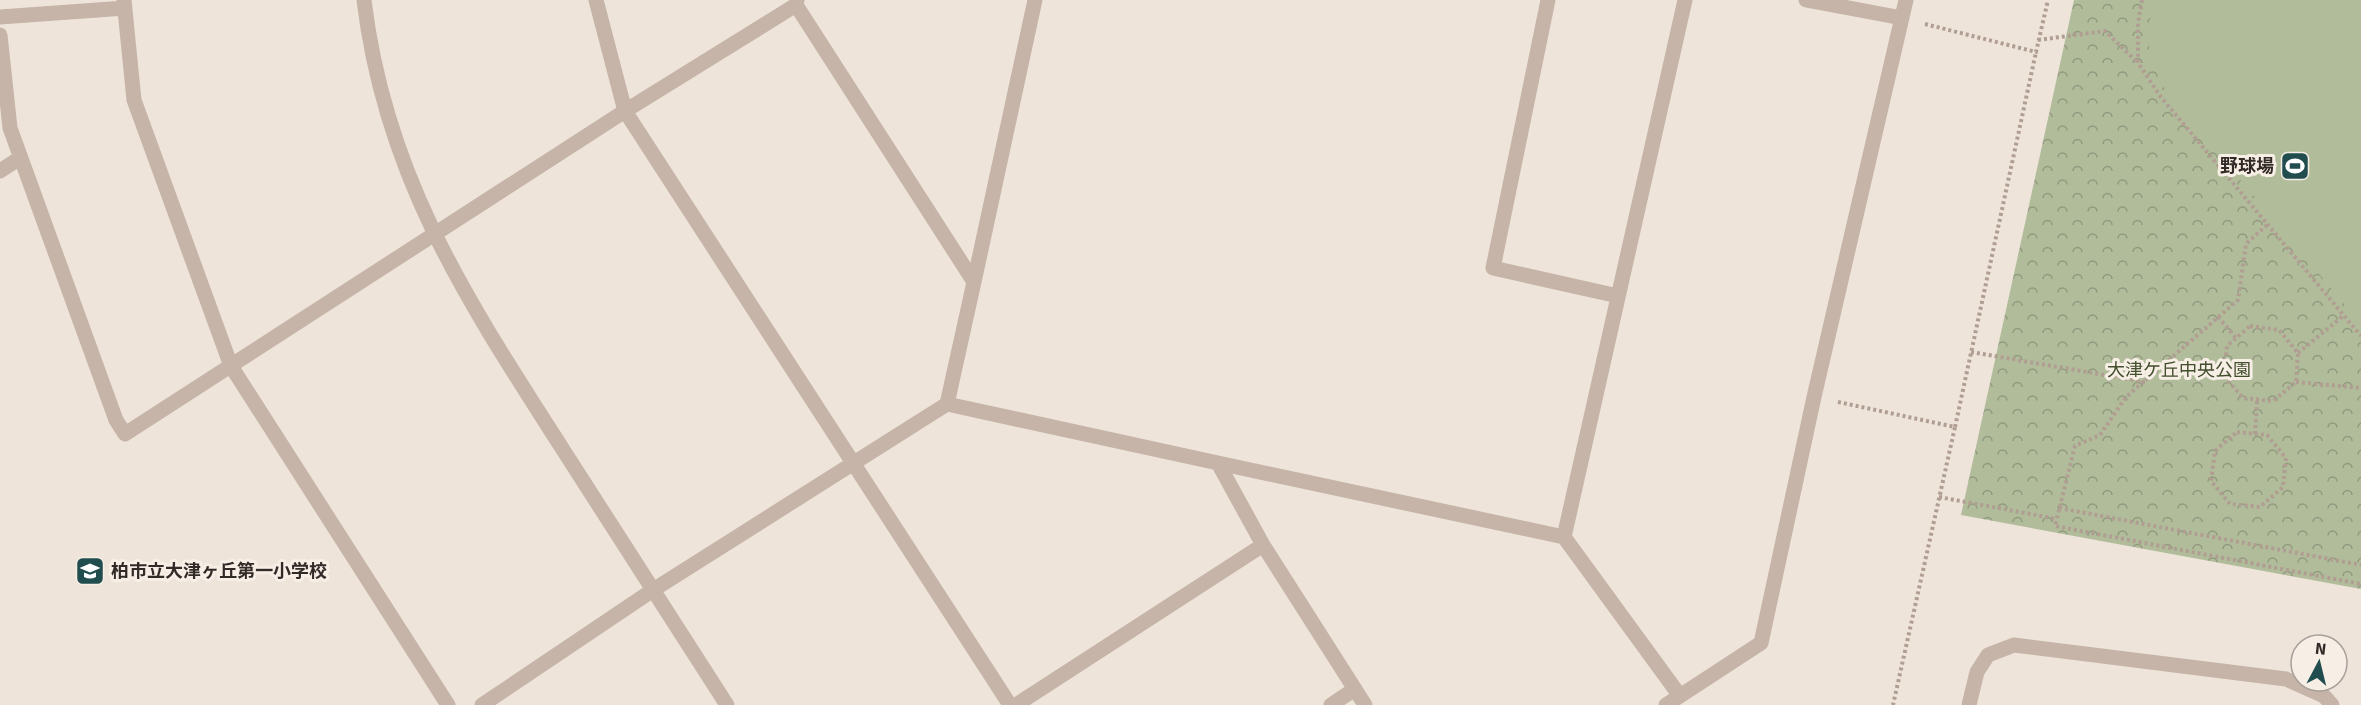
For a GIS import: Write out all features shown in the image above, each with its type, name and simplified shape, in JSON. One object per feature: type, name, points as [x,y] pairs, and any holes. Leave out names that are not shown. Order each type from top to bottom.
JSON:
[{"type":"street","points":[[364,0],[373,65],[385,110],[433,236],[475,313],[727,705]]},
{"type":"street","points":[[596,0],[625,111],[1010,705]]},
{"type":"street","points":[[947,404],[1035,0]]},
{"type":"street","points":[[1548,0],[1493,268],[1618,296]]},
{"type":"street","points":[[1564,537],[1685,0]]},
{"type":"street","points":[[1806,0],[1902,18]]},
{"type":"street","points":[[1666,705],[1761,643],[1814,397],[1905,0]]},
{"type":"street","points":[[0,35],[9,128],[116,420],[125,434],[796,3],[974,282]]},
{"type":"street","points":[[0,17],[124,4],[134,100],[231,366],[448,705]]},
{"type":"street","points":[[0,171],[20,158]]},
{"type":"street","points":[[482,705],[653,590],[947,404],[1564,537],[1680,696]]},
{"type":"street","points":[[1218,463],[1263,545],[1365,705]]},
{"type":"street","points":[[1016,705],[1263,545]]},
{"type":"street","points":[[1969,705],[1977,672],[1988,655],[2014,645],[2286,680],[2324,696],[2332,705]]},
{"type":"street","points":[[1331,705],[1355,689]]},
{"type":"path","points":[[1893,705],[2048,0]]},
{"type":"path","points":[[2138,63],[2138,23],[2142,0]]},
{"type":"path","points":[[1902,18],[2036,52]]},
{"type":"path","points":[[2038,40],[2105,31],[2138,63],[2160,96],[2361,336]]},
{"type":"path","points":[[2267,225],[2246,244],[2238,300],[2126,397],[2100,435],[2075,446],[2055,526],[2361,584]]},
{"type":"path","points":[[2298,353],[2343,316]]},
{"type":"path","points":[[2218,317],[2236,338]]},
{"type":"path","points":[[2296,382],[2298,353],[2279,330],[2250,326],[2227,345],[2224,376],[2243,398],[2273,401],[2296,382],[2361,388]]},
{"type":"path","points":[[1971,352],[2145,382]]},
{"type":"path","points":[[1814,397],[1955,427]]},
{"type":"path","points":[[2255,434],[2257,400]]},
{"type":"path","points":[[2237,432],[2255,434],[2267,435],[2286,458],[2283,487],[2260,507],[2230,504],[2211,481],[2214,451],[2237,432]]},
{"type":"path","points":[[1939,497],[2057,519]]},
{"type":"path","points":[[2059,508],[2361,565]]},
{"type":"green space","name":"大津ケ丘中央公園","points":[[2074,0],[2361,0],[2361,589],[1961,515]]},
{"type":"green space","name":"野球場","points":[[2155,0],[2361,0],[2361,324],[2165,90],[2149,46],[2149,25]]},
{"type":"place","name":"野球場","points":[[2295,166]]},
{"type":"place","name":"柏市立大津ヶ丘第一小学校","points":[[90,571]]}]
